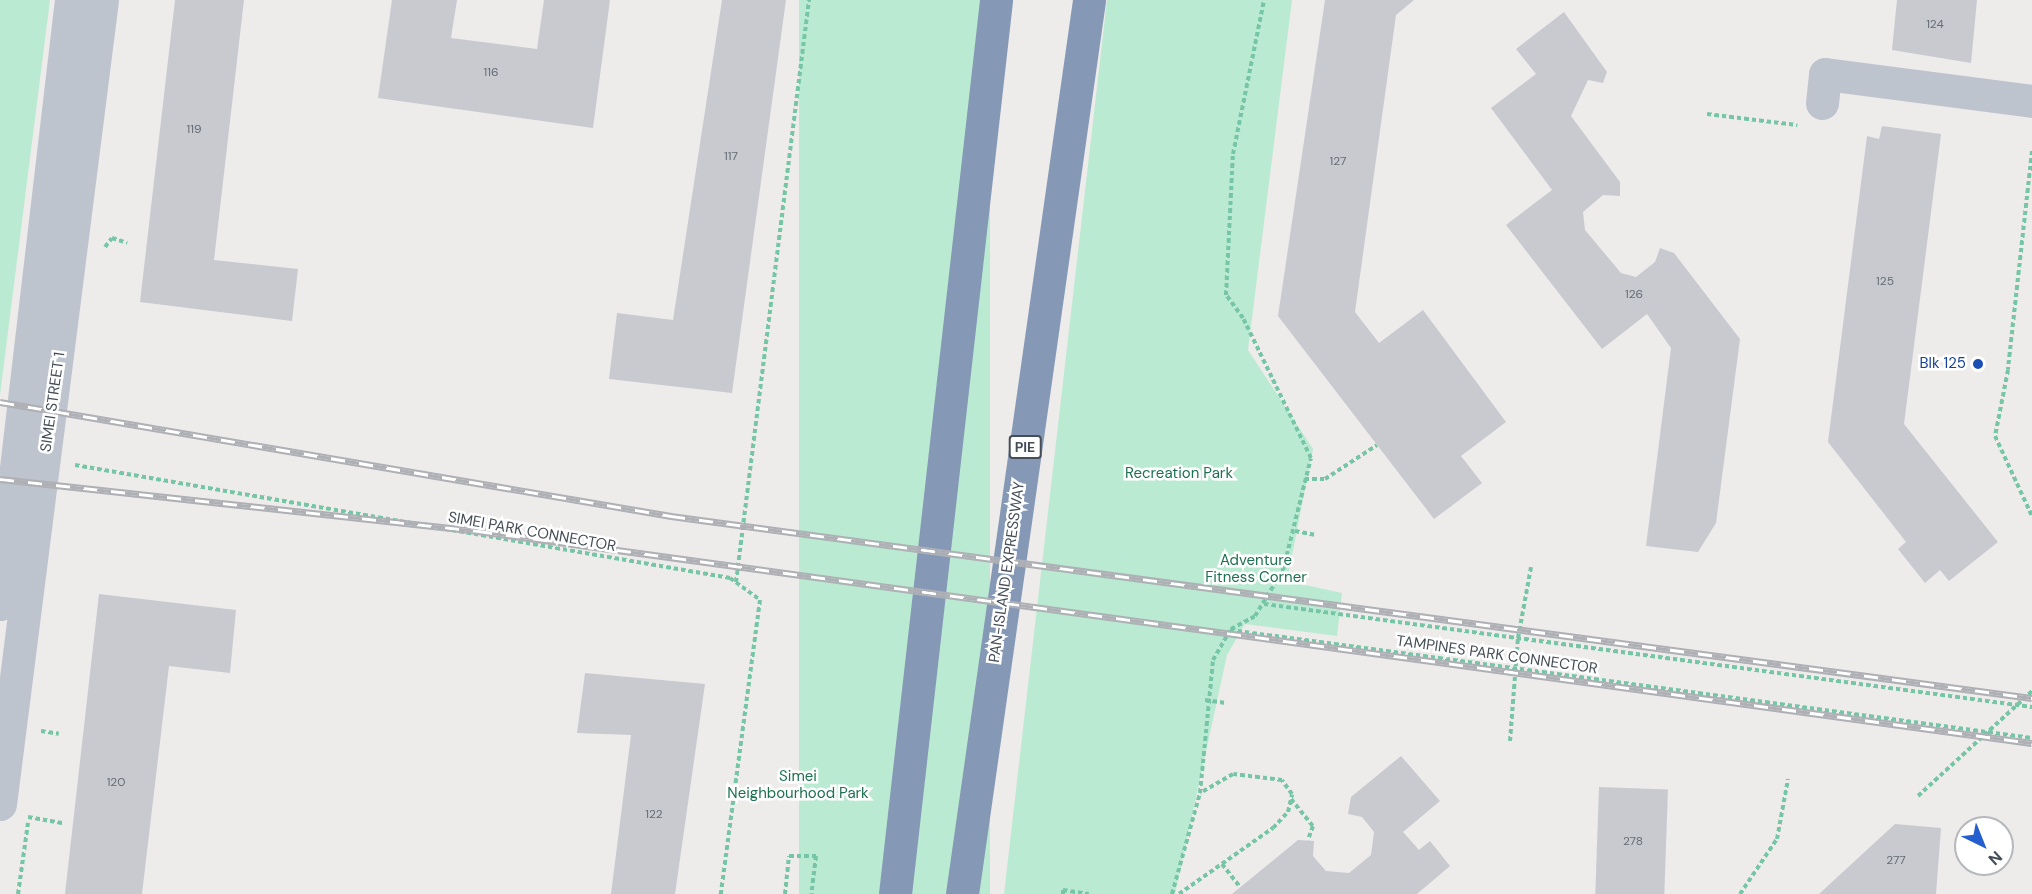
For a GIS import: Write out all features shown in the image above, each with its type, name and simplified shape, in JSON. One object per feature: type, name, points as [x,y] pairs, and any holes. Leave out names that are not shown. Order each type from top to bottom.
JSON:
[{"type":"highway","points":[[894,894],[996,0]]},
{"type":"highway","name":"PAN-ISLAND EXPRESSWAY","points":[[962,894],[1089,0]]},
{"type":"street","name":"SIMEI STREET 1","points":[[0,604],[71,0]]},
{"type":"street","name":"SIMEI STREET 1","points":[[14,810],[44,462],[102,0]]},
{"type":"street","points":[[1818,101],[2032,100]]},
{"type":"path","points":[[736,582],[809,0]]},
{"type":"path","points":[[1172,894],[1200,793],[1205,700],[1213,660],[1230,630],[1264,604],[1283,570],[1295,531],[1309,448],[1226,295],[1233,154],[1264,0]]},
{"type":"path","points":[[1707,114],[1818,101]]},
{"type":"path","points":[[2032,151],[2008,370],[1995,436],[2032,516]]},
{"type":"path","points":[[96,246],[104,248],[112,238],[127,243]]},
{"type":"path","points":[[1305,479],[1325,479],[1377,445]]},
{"type":"path","name":"SIMEI PARK CONNECTOR","points":[[44,462],[736,582],[760,600],[721,894]]},
{"type":"path","points":[[1295,531],[1316,535]]},
{"type":"path","points":[[1510,741],[1518,638],[1531,567]]},
{"type":"path","points":[[1264,604],[2032,707]]},
{"type":"path","name":"TAMPINES PARK CONNECTOR","points":[[1230,630],[2032,738]]},
{"type":"path","points":[[1918,796],[2032,691]]},
{"type":"path","points":[[1205,700],[1226,703]]},
{"type":"path","points":[[40,731],[59,734]]},
{"type":"path","points":[[1200,793],[1233,774],[1282,780],[1290,799],[1313,826],[1308,840]]},
{"type":"path","points":[[1740,894],[1777,839],[1788,778]]},
{"type":"path","points":[[1179,894],[1273,828],[1288,813],[1290,799]]},
{"type":"path","points":[[14,810],[63,824]]},
{"type":"path","points":[[785,894],[789,856],[816,856],[812,894]]},
{"type":"path","points":[[1222,864],[1240,887]]},
{"type":"path","points":[[1063,894],[1089,894]]},
{"type":"green space","points":[[0,0],[50,0],[0,395]]},
{"type":"green space","name":"Simei Neighbourhood Park","points":[[799,0],[990,0],[990,894],[799,894]]},
{"type":"green space","name":"Recreation Park","points":[[1107,0],[1292,0],[1248,350],[1313,449],[1287,581],[1342,593],[1337,636],[1245,624],[1227,655],[1175,894],[1004,894]]},
{"type":"building","points":[[175,0],[244,0],[214,260],[298,269],[292,321],[140,302]]},
{"type":"building","points":[[392,0],[457,0],[451,38],[537,49],[544,0],[610,0],[593,128],[378,98]]},
{"type":"building","points":[[722,0],[786,0],[732,393],[609,379],[617,313],[673,320]]},
{"type":"building","points":[[1325,0],[1414,0],[1396,15],[1355,312],[1379,343],[1423,310],[1506,422],[1461,456],[1482,483],[1434,519],[1278,316]]},
{"type":"building","points":[[1897,0],[1977,0],[1971,63],[1892,50]]},
{"type":"building","points":[[1564,12],[1607,72],[1603,83],[1588,80],[1571,116],[1620,182],[1620,196],[1603,195],[1583,212],[1585,230],[1621,273],[1636,277],[1655,262],[1660,248],[1674,253],[1740,339],[1716,523],[1698,552],[1646,546],[1671,348],[1647,314],[1602,349],[1506,225],[1552,190],[1491,108],[1536,74],[1516,49]]},
{"type":"building","points":[[1882,126],[1941,134],[1904,424],[1998,542],[1949,581],[1940,570],[1925,583],[1898,549],[1906,542],[1828,442],[1867,136],[1879,139]]},
{"type":"building","points":[[99,594],[236,610],[230,673],[169,666],[142,894],[65,894]]},
{"type":"building","points":[[585,673],[705,684],[675,894],[611,894],[631,735],[577,733]]},
{"type":"building","points":[[1401,756],[1440,801],[1403,832],[1419,850],[1430,841],[1450,866],[1417,894],[1232,894],[1298,840],[1314,841],[1313,856],[1326,871],[1349,873],[1371,855],[1374,832],[1362,817],[1348,814],[1351,797]]},
{"type":"building","points":[[1599,787],[1668,789],[1664,894],[1595,894]]},
{"type":"building","points":[[1895,824],[1941,828],[1936,894],[1819,894]]},
{"type":"railway","points":[[0,402],[671,516],[2032,698]]},
{"type":"railway","points":[[0,479],[478,531],[2032,743]]},
{"type":"place","name":"Blk 125","points":[[1978,364]]},
{"type":"park label","name":"Adventure Fitness Corner","points":[[1256,568]]}]
